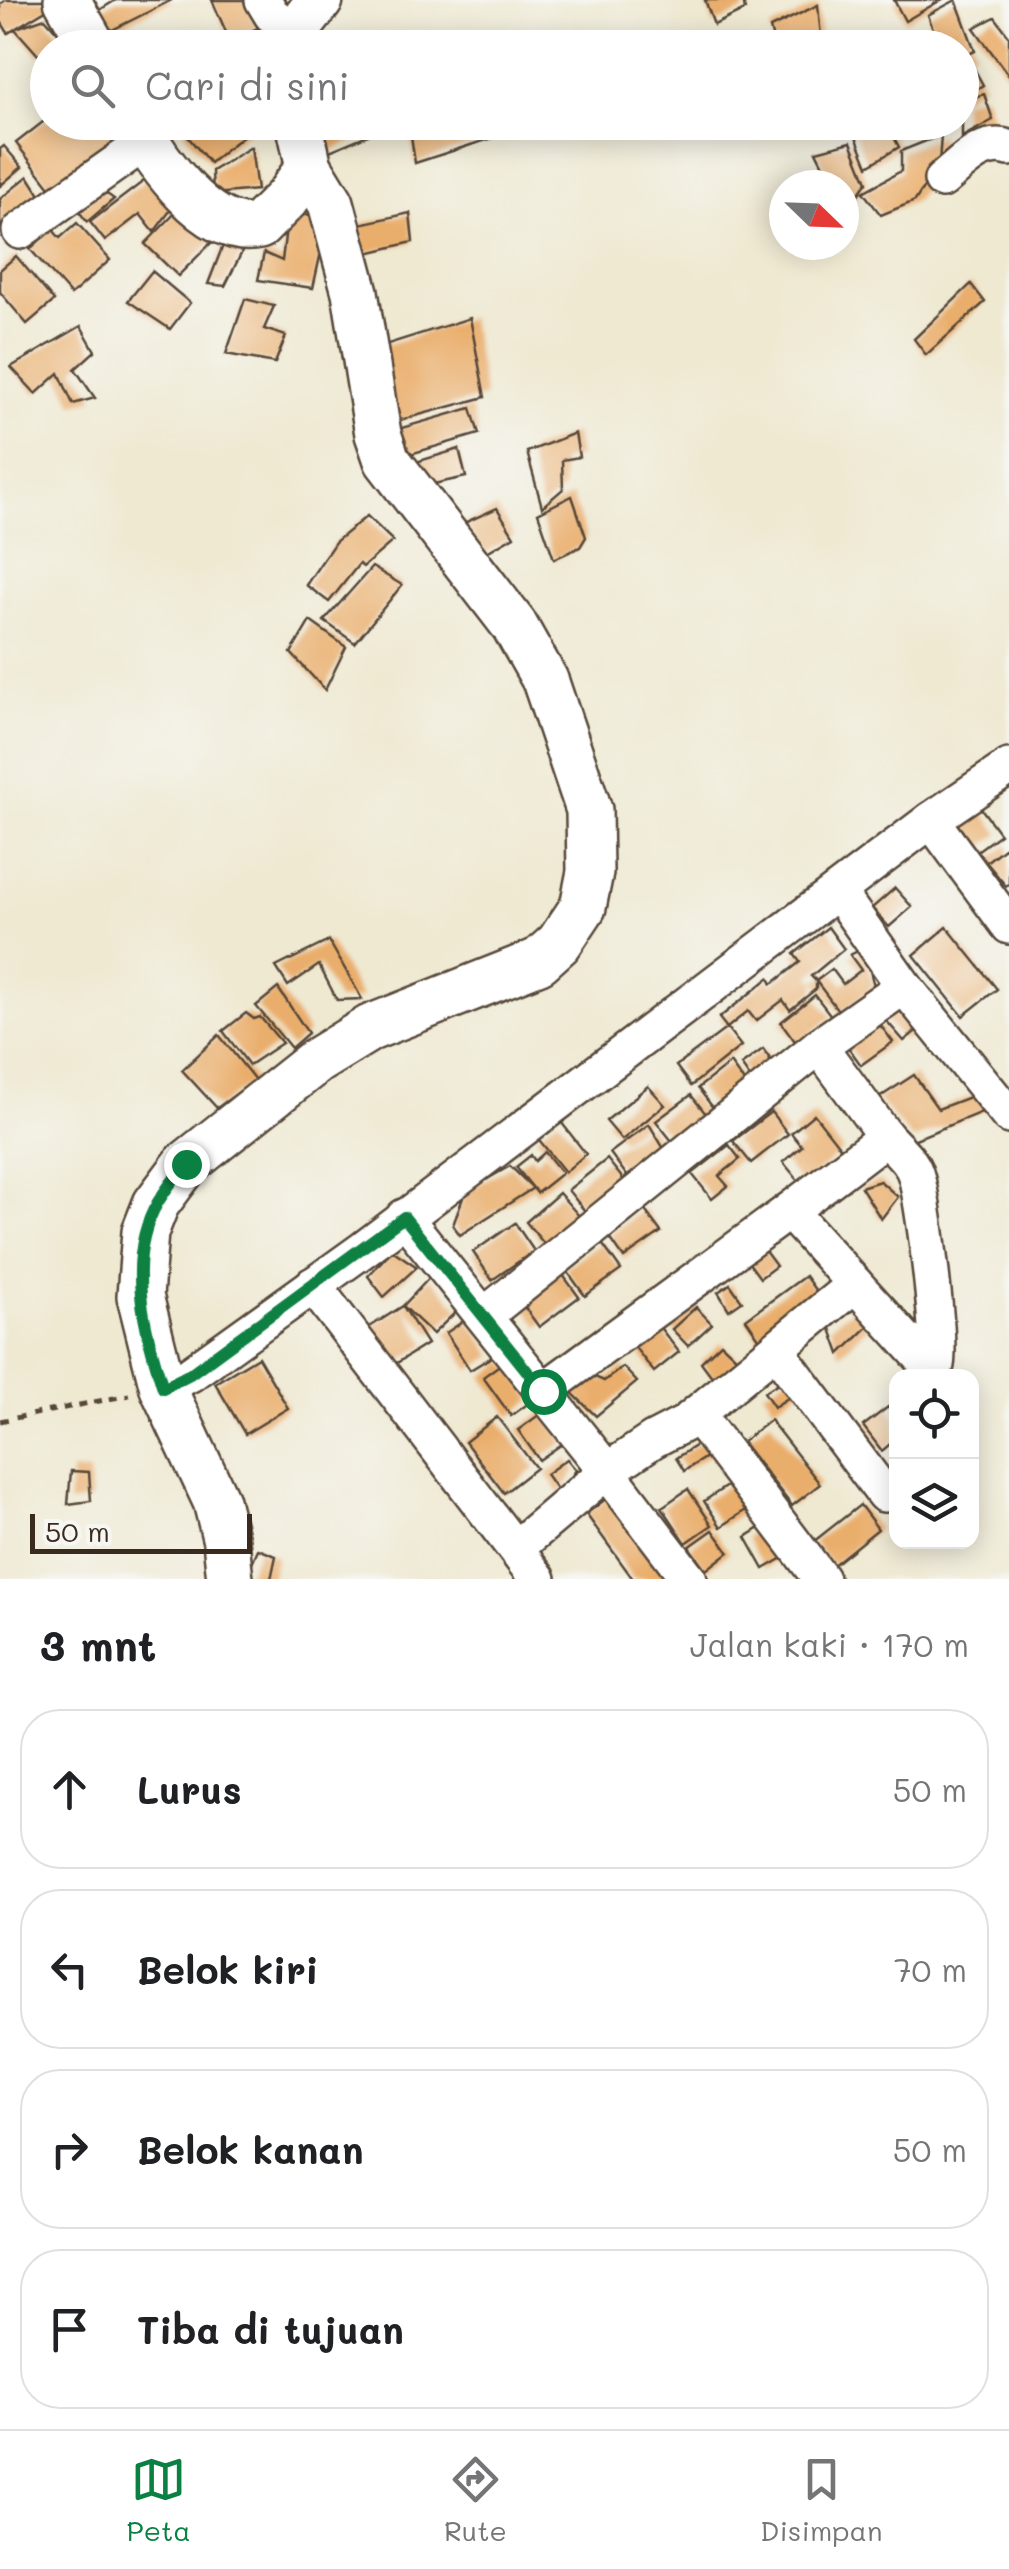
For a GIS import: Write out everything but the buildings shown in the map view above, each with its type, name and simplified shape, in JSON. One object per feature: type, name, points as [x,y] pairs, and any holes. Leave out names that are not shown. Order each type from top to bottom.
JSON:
[{"type":"street","points":[[68,0],[84,30]]},
{"type":"street","points":[[263,0],[272,14],[301,26]]},
{"type":"street","points":[[20,231],[130,140]]},
{"type":"street","points":[[146,140],[203,211],[246,228],[259,226],[310,167]]},
{"type":"street","points":[[230,1579],[216,1501],[163,1388],[140,1296],[146,1232],[156,1204],[186,1164],[316,1061],[370,1028],[539,961],[559,943],[583,908],[590,872],[590,810],[545,680],[514,625],[387,460],[378,434],[356,292],[331,203],[310,167],[304,140]]},
{"type":"street","points":[[942,180],[980,150],[996,145],[1009,148]]},
{"type":"street","points":[[163,1388],[190,1374],[313,1285],[931,820],[1009,767]]},
{"type":"street","points":[[931,820],[1009,926]]},
{"type":"street","points":[[838,892],[904,986],[1009,1116]]},
{"type":"street","points":[[485,1315],[819,1046],[904,986]]},
{"type":"street","points":[[789,1211],[926,1363],[936,1365],[936,1314],[915,1170],[819,1046]]},
{"type":"street","points":[[543,1391],[886,1137]]},
{"type":"street","points":[[404,1217],[485,1315],[689,1579]]},
{"type":"street","points":[[516,1548],[607,1471],[696,1415],[855,1284]]},
{"type":"street","points":[[313,1285],[538,1579]]},
{"type":"street","points":[[777,1351],[884,1494]]},
{"type":"street","points":[[696,1415],[822,1579]]},
{"type":"path","points":[[0,1420],[163,1388]]},
{"type":"route","points":[[186,1164],[156,1204],[141,1261],[140,1296],[163,1388],[190,1374],[404,1217],[543,1391]]}]
